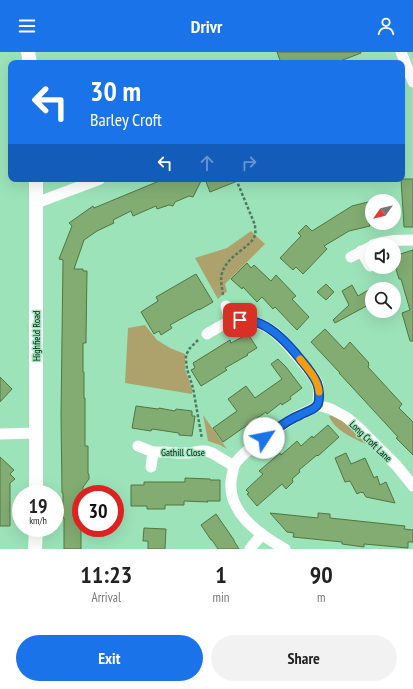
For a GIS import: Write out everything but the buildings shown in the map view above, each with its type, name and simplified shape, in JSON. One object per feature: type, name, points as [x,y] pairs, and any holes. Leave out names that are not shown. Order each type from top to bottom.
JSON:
[{"type":"street","points":[[405,67],[413,82]]},
{"type":"street","name":"Highfield Road","points":[[36,182],[36,485]]},
{"type":"street","points":[[36,203],[92,182]]},
{"type":"street","points":[[401,240],[413,240]]},
{"type":"street","points":[[351,256],[365,249]]},
{"type":"street","points":[[361,251],[365,258]]},
{"type":"street","points":[[224,301],[230,321]]},
{"type":"street","points":[[204,336],[230,321],[245,320],[260,323],[279,336],[291,348],[312,373],[318,384],[318,404],[298,415],[264,438],[245,453],[234,466],[230,486],[234,504],[247,522],[285,549]]},
{"type":"street","name":"Long Croft Lane","points":[[318,404],[346,417],[358,427],[397,466],[413,486]]},
{"type":"street","points":[[0,434],[36,433]]},
{"type":"street","name":"Gathill Close","points":[[138,446],[153,452],[189,453],[206,451],[234,466]]},
{"type":"street","name":"Gathill Close","points":[[151,467],[153,452]]},
{"type":"street","points":[[250,549],[262,534]]},
{"type":"street","points":[[36,537],[36,549]]},
{"type":"path","points":[[224,301],[221,280],[222,272],[233,256],[252,241],[255,236],[255,225],[237,182]]},
{"type":"path","points":[[203,442],[193,388],[187,370],[186,355],[190,348],[204,336]]},
{"type":"shaded area","points":[[251,231],[265,244],[225,284],[227,292],[218,299],[195,258],[227,248]]},
{"type":"shaded area","points":[[145,325],[157,340],[170,348],[185,354],[185,369],[192,389],[192,394],[125,383],[128,328]]},
{"type":"shaded area","points":[[203,415],[227,449],[208,441]]},
{"type":"shaded area","points":[[329,416],[338,418],[354,431],[366,444],[339,429],[331,421]]},
{"type":"slow traffic","points":[[300,359],[312,373],[318,384],[319,392]]},
{"type":"route","points":[[240,320],[250,320],[260,323],[279,336],[312,373],[318,384],[318,404],[298,415],[264,438]]}]
